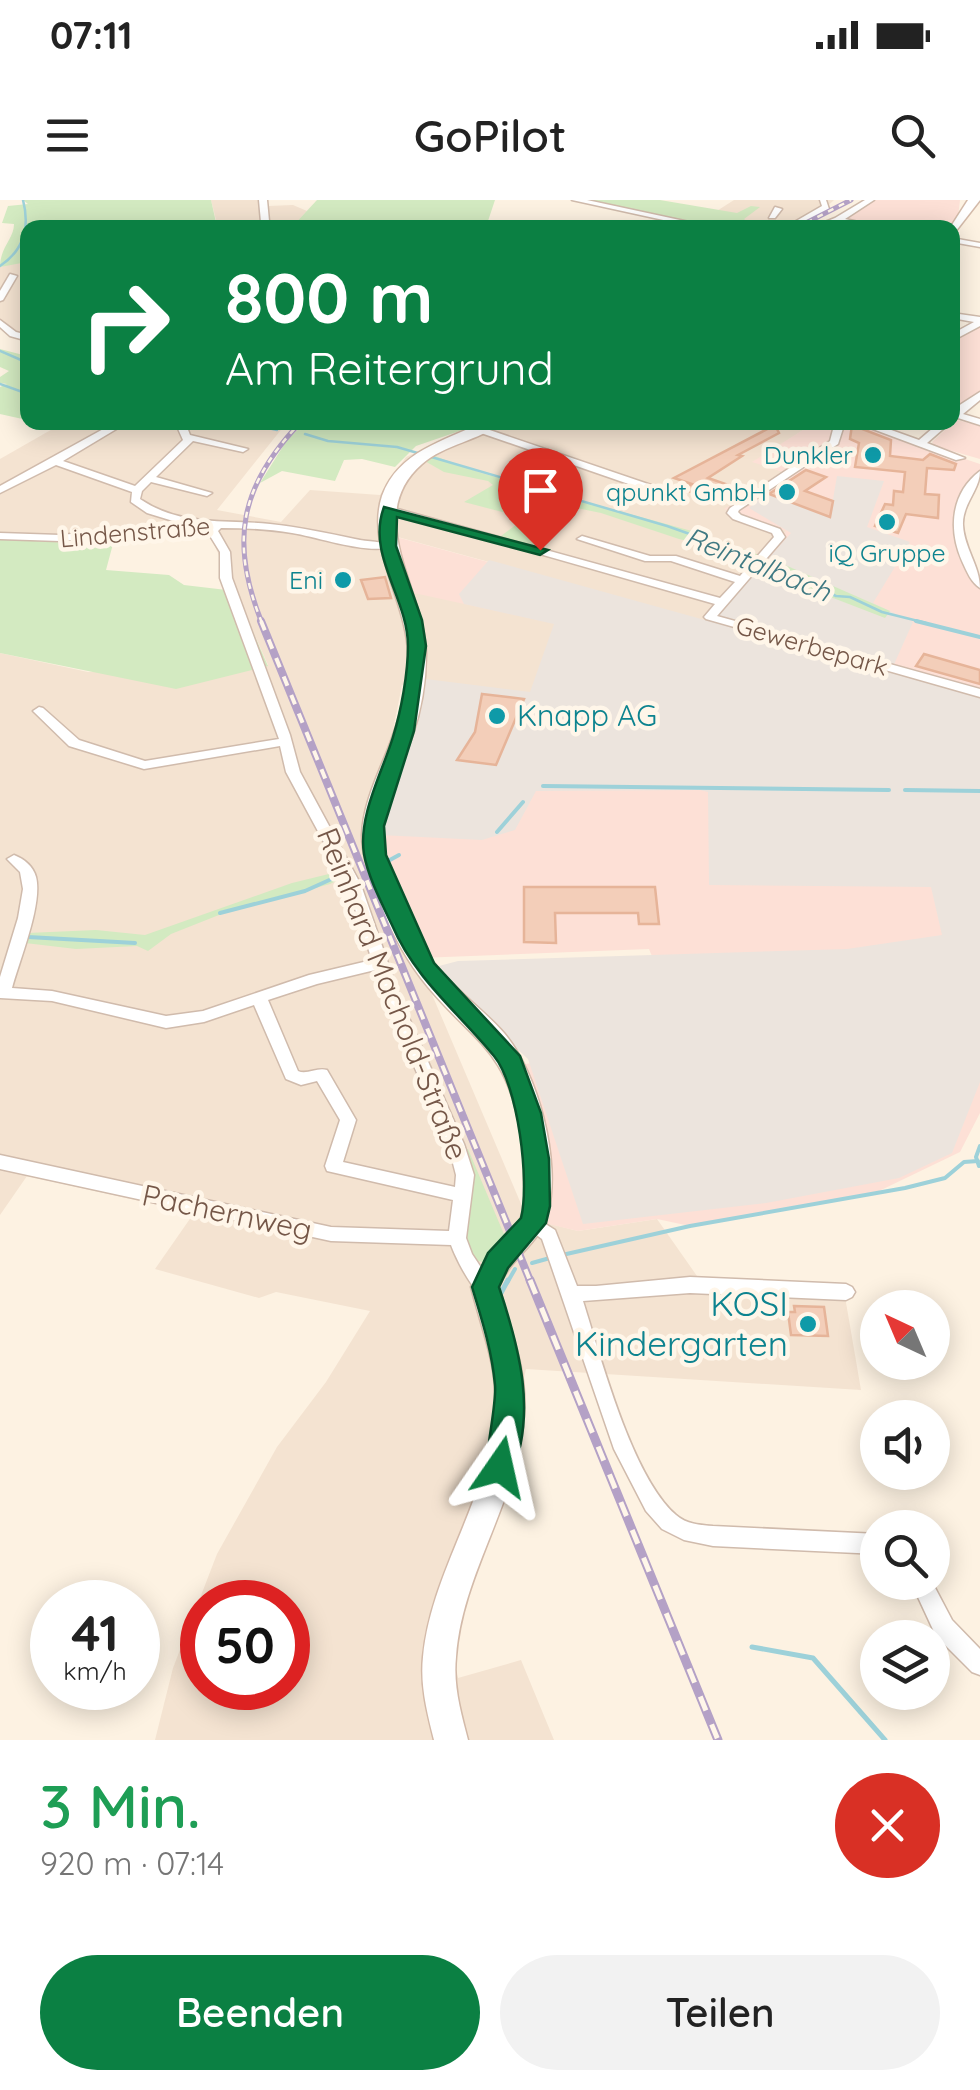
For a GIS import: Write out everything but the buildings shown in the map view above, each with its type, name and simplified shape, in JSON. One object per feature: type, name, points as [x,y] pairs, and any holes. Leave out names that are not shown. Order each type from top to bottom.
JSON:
[{"type":"main road","points":[[960,223],[974,200]]},
{"type":"main road","points":[[452,1740],[439,1697],[437,1673],[446,1620],[464,1559],[500,1467],[510,1408],[504,1342],[485,1287],[498,1260],[533,1223],[537,1206],[536,1159],[518,1074],[497,1040],[434,979],[418,958],[380,872],[372,844],[379,804],[404,731],[417,646],[413,620],[388,546],[390,510],[398,478],[424,455],[479,430]]},
{"type":"street","points":[[576,200],[675,220]]},
{"type":"street","points":[[805,220],[826,207],[826,201],[810,200]]},
{"type":"street","points":[[838,220],[870,200]]},
{"type":"street","points":[[0,298],[13,276]]},
{"type":"street","points":[[960,411],[980,395]]},
{"type":"street","points":[[0,490],[110,430]]},
{"type":"street","points":[[184,430],[187,437]]},
{"type":"street","points":[[498,430],[647,487]]},
{"type":"street","name":"Gewerbepark","points":[[838,430],[834,442],[732,513],[780,534],[710,617],[980,693]]},
{"type":"street","points":[[881,430],[960,458]]},
{"type":"street","points":[[920,444],[937,430]]},
{"type":"street","points":[[187,437],[243,450]]},
{"type":"street","points":[[187,437],[179,452],[137,490],[136,500],[196,524]]},
{"type":"street","points":[[54,461],[137,490]]},
{"type":"street","points":[[980,474],[960,507],[957,539],[980,585]]},
{"type":"street","points":[[150,479],[207,494]]},
{"type":"street","points":[[390,510],[721,602]]},
{"type":"street","name":"Lindenstraße","points":[[0,536],[96,537],[196,524],[291,530],[365,546],[388,546]]},
{"type":"street","name":"Reinhard Machold-Straße","points":[[217,526],[212,531],[226,552],[226,578],[293,772],[354,884],[421,1070],[444,1112],[461,1160],[465,1175],[457,1238]]},
{"type":"street","points":[[582,539],[649,558],[672,558],[740,580]]},
{"type":"street","points":[[38,712],[74,744],[144,766],[284,742]]},
{"type":"street","points":[[14,859],[29,876],[27,897],[1,993],[52,996],[166,1022],[204,1016],[381,963]]},
{"type":"street","name":"Reinhard Machold-Straße","points":[[259,998],[292,1076],[301,1080],[321,1074],[348,1120],[333,1166],[462,1195]]},
{"type":"street","name":"Pachernweg","points":[[0,1162],[331,1234],[457,1238]]},
{"type":"street","points":[[533,1223],[548,1236],[642,1483],[671,1524],[691,1534],[860,1543]]},
{"type":"street","points":[[457,1238],[464,1257],[485,1287]]},
{"type":"street","points":[[570,1292],[596,1294],[690,1284],[846,1292]]},
{"type":"street","points":[[931,1600],[944,1628],[980,1664]]},
{"type":"shaded area","points":[[211,200],[267,200],[268,206],[293,205],[307,211],[299,220],[216,220]]},
{"type":"shaded area","points":[[734,200],[834,200],[818,215],[797,220],[703,220]]},
{"type":"shaded area","points":[[865,200],[960,200],[956,220],[829,220]]},
{"type":"shaded area","points":[[20,261],[20,337],[0,329],[0,267]]},
{"type":"shaded area","points":[[980,327],[980,391],[960,407],[960,337]]},
{"type":"shaded area","points":[[960,421],[980,425],[980,459],[935,446],[932,442],[945,430],[960,430]]},
{"type":"shaded area","points":[[51,430],[281,430],[217,510],[281,522],[310,490],[380,495],[406,457],[467,430],[803,430],[754,462],[784,472],[736,514],[787,530],[709,622],[394,536],[561,625],[537,697],[415,682],[402,685],[374,826],[380,872],[527,1218],[578,1231],[657,1219],[697,1276],[843,1285],[861,1390],[526,1369],[497,1504],[449,1646],[458,1678],[521,1660],[554,1740],[155,1740],[180,1650],[180,1710],[310,1710],[310,1580],[207,1580],[217,1554],[277,1447],[326,1382],[370,1311],[276,1292],[259,1298],[155,1269],[194,1213],[27,1176],[0,1215],[0,653],[88,672],[268,665],[209,533],[71,543],[0,539],[0,459]]},
{"type":"shaded area","name":"Knapp AG","points":[[803,430],[879,430],[980,464],[980,474],[961,507],[958,546],[980,586],[980,1113],[960,1152],[879,1191],[690,1226],[657,1219],[578,1231],[527,1219],[522,1181],[526,1064],[685,1037],[649,949],[419,958],[380,872],[374,826],[415,682],[536,697],[560,625],[414,593],[393,536],[708,622],[786,531],[724,509],[783,472],[752,462]]},
{"type":"shaded area","name":"Knapp AG","points":[[837,476],[884,481],[867,527],[910,542],[873,603],[913,622],[891,671],[980,696],[980,1082],[952,1153],[899,1178],[766,1203],[583,1224],[528,1059],[438,976],[439,966],[458,961],[847,949],[942,935],[931,887],[709,885],[708,792],[700,790],[536,791],[515,830],[482,840],[380,835],[383,812],[426,679],[530,692],[554,624],[464,604],[459,594],[489,560],[712,622],[791,533],[749,508],[765,493],[830,517]]},
{"type":"green space","points":[[23,200],[211,200],[215,220],[20,220],[20,263],[0,267],[14,224],[2,223],[8,206],[28,204]]},
{"type":"green space","points":[[317,200],[495,200],[488,220],[298,220]]},
{"type":"green space","points":[[584,200],[660,200],[737,213],[751,206],[760,207],[745,220],[680,220]]},
{"type":"green space","points":[[0,349],[20,354],[20,418],[0,414],[0,387],[7,384],[0,383],[0,377],[9,371],[0,367]]},
{"type":"green space","points":[[298,430],[463,430],[416,446],[395,467],[362,459],[344,460],[335,481],[282,471],[260,483]]},
{"type":"green space","points":[[432,455],[481,473],[699,533],[759,555],[752,563],[735,552],[557,504],[561,528],[540,547],[501,536],[525,518],[464,502],[493,485],[444,472],[423,460]]},
{"type":"green space","points":[[0,539],[71,543],[114,540],[106,570],[169,575],[184,585],[235,591],[268,666],[176,689],[0,653]]},
{"type":"green space","points":[[768,560],[890,611],[885,618],[815,591],[763,566]]},
{"type":"green space","points":[[337,872],[340,879],[330,884],[224,913],[171,934],[148,951],[137,946],[76,949],[25,943],[27,933],[96,930],[145,935],[292,883]]},
{"type":"green space","points":[[468,1149],[506,1239],[484,1262],[476,1261],[464,1237],[464,1150]]},
{"type":"waterway","points":[[23,200],[26,220]]},
{"type":"waterway","points":[[0,266],[20,245]]},
{"type":"waterway","name":"Reintalbach","points":[[0,351],[20,360]]},
{"type":"waterway","points":[[0,384],[20,391]]},
{"type":"waterway","name":"Reintalbach","points":[[305,434],[328,441],[397,447],[667,526],[738,551],[836,596],[850,597],[882,612],[926,623]]},
{"type":"waterway","name":"Reintalbach","points":[[916,621],[980,637]]},
{"type":"waterway","points":[[543,786],[889,790]]},
{"type":"waterway","points":[[905,790],[980,791]]},
{"type":"waterway","points":[[497,832],[523,802]]},
{"type":"waterway","points":[[388,861],[399,855]]},
{"type":"waterway","points":[[220,913],[305,891],[336,877]]},
{"type":"waterway","points":[[28,937],[135,943]]},
{"type":"waterway","points":[[977,1161],[980,1146]]},
{"type":"waterway","points":[[562,1255],[690,1226],[905,1188],[945,1178],[964,1162],[977,1161]]},
{"type":"waterway","points":[[977,1161],[979,1166]]},
{"type":"waterway","points":[[532,1263],[550,1258]]},
{"type":"waterway","points":[[507,1283],[515,1269]]},
{"type":"waterway","points":[[501,1293],[508,1280]]},
{"type":"waterway","points":[[752,1647],[813,1658],[885,1740]]},
{"type":"railway","points":[[812,220],[851,200]]},
{"type":"railway","points":[[262,623],[246,566],[246,516],[265,469],[294,430]]},
{"type":"railway","points":[[261,621],[531,1283]]},
{"type":"railway","points":[[530,1280],[718,1740]]},
{"type":"place","name":"Dunkler","points":[[873,455]]},
{"type":"place","name":"qpunkt GmbH","points":[[787,492]]},
{"type":"place","name":"iQ Gruppe","points":[[887,522]]},
{"type":"place","name":"Eni","points":[[343,580]]},
{"type":"place","name":"Knapp AG","points":[[497,716]]},
{"type":"place","name":"KOSI Kindergarten","points":[[808,1324]]},
{"type":"route","points":[[500,1467],[508,1432],[510,1388],[504,1342],[485,1287],[498,1260],[533,1223],[537,1206],[536,1159],[518,1074],[497,1040],[434,979],[418,958],[380,872],[372,844],[379,804],[404,731],[417,646],[413,620],[388,546],[390,510],[540,550]]}]
